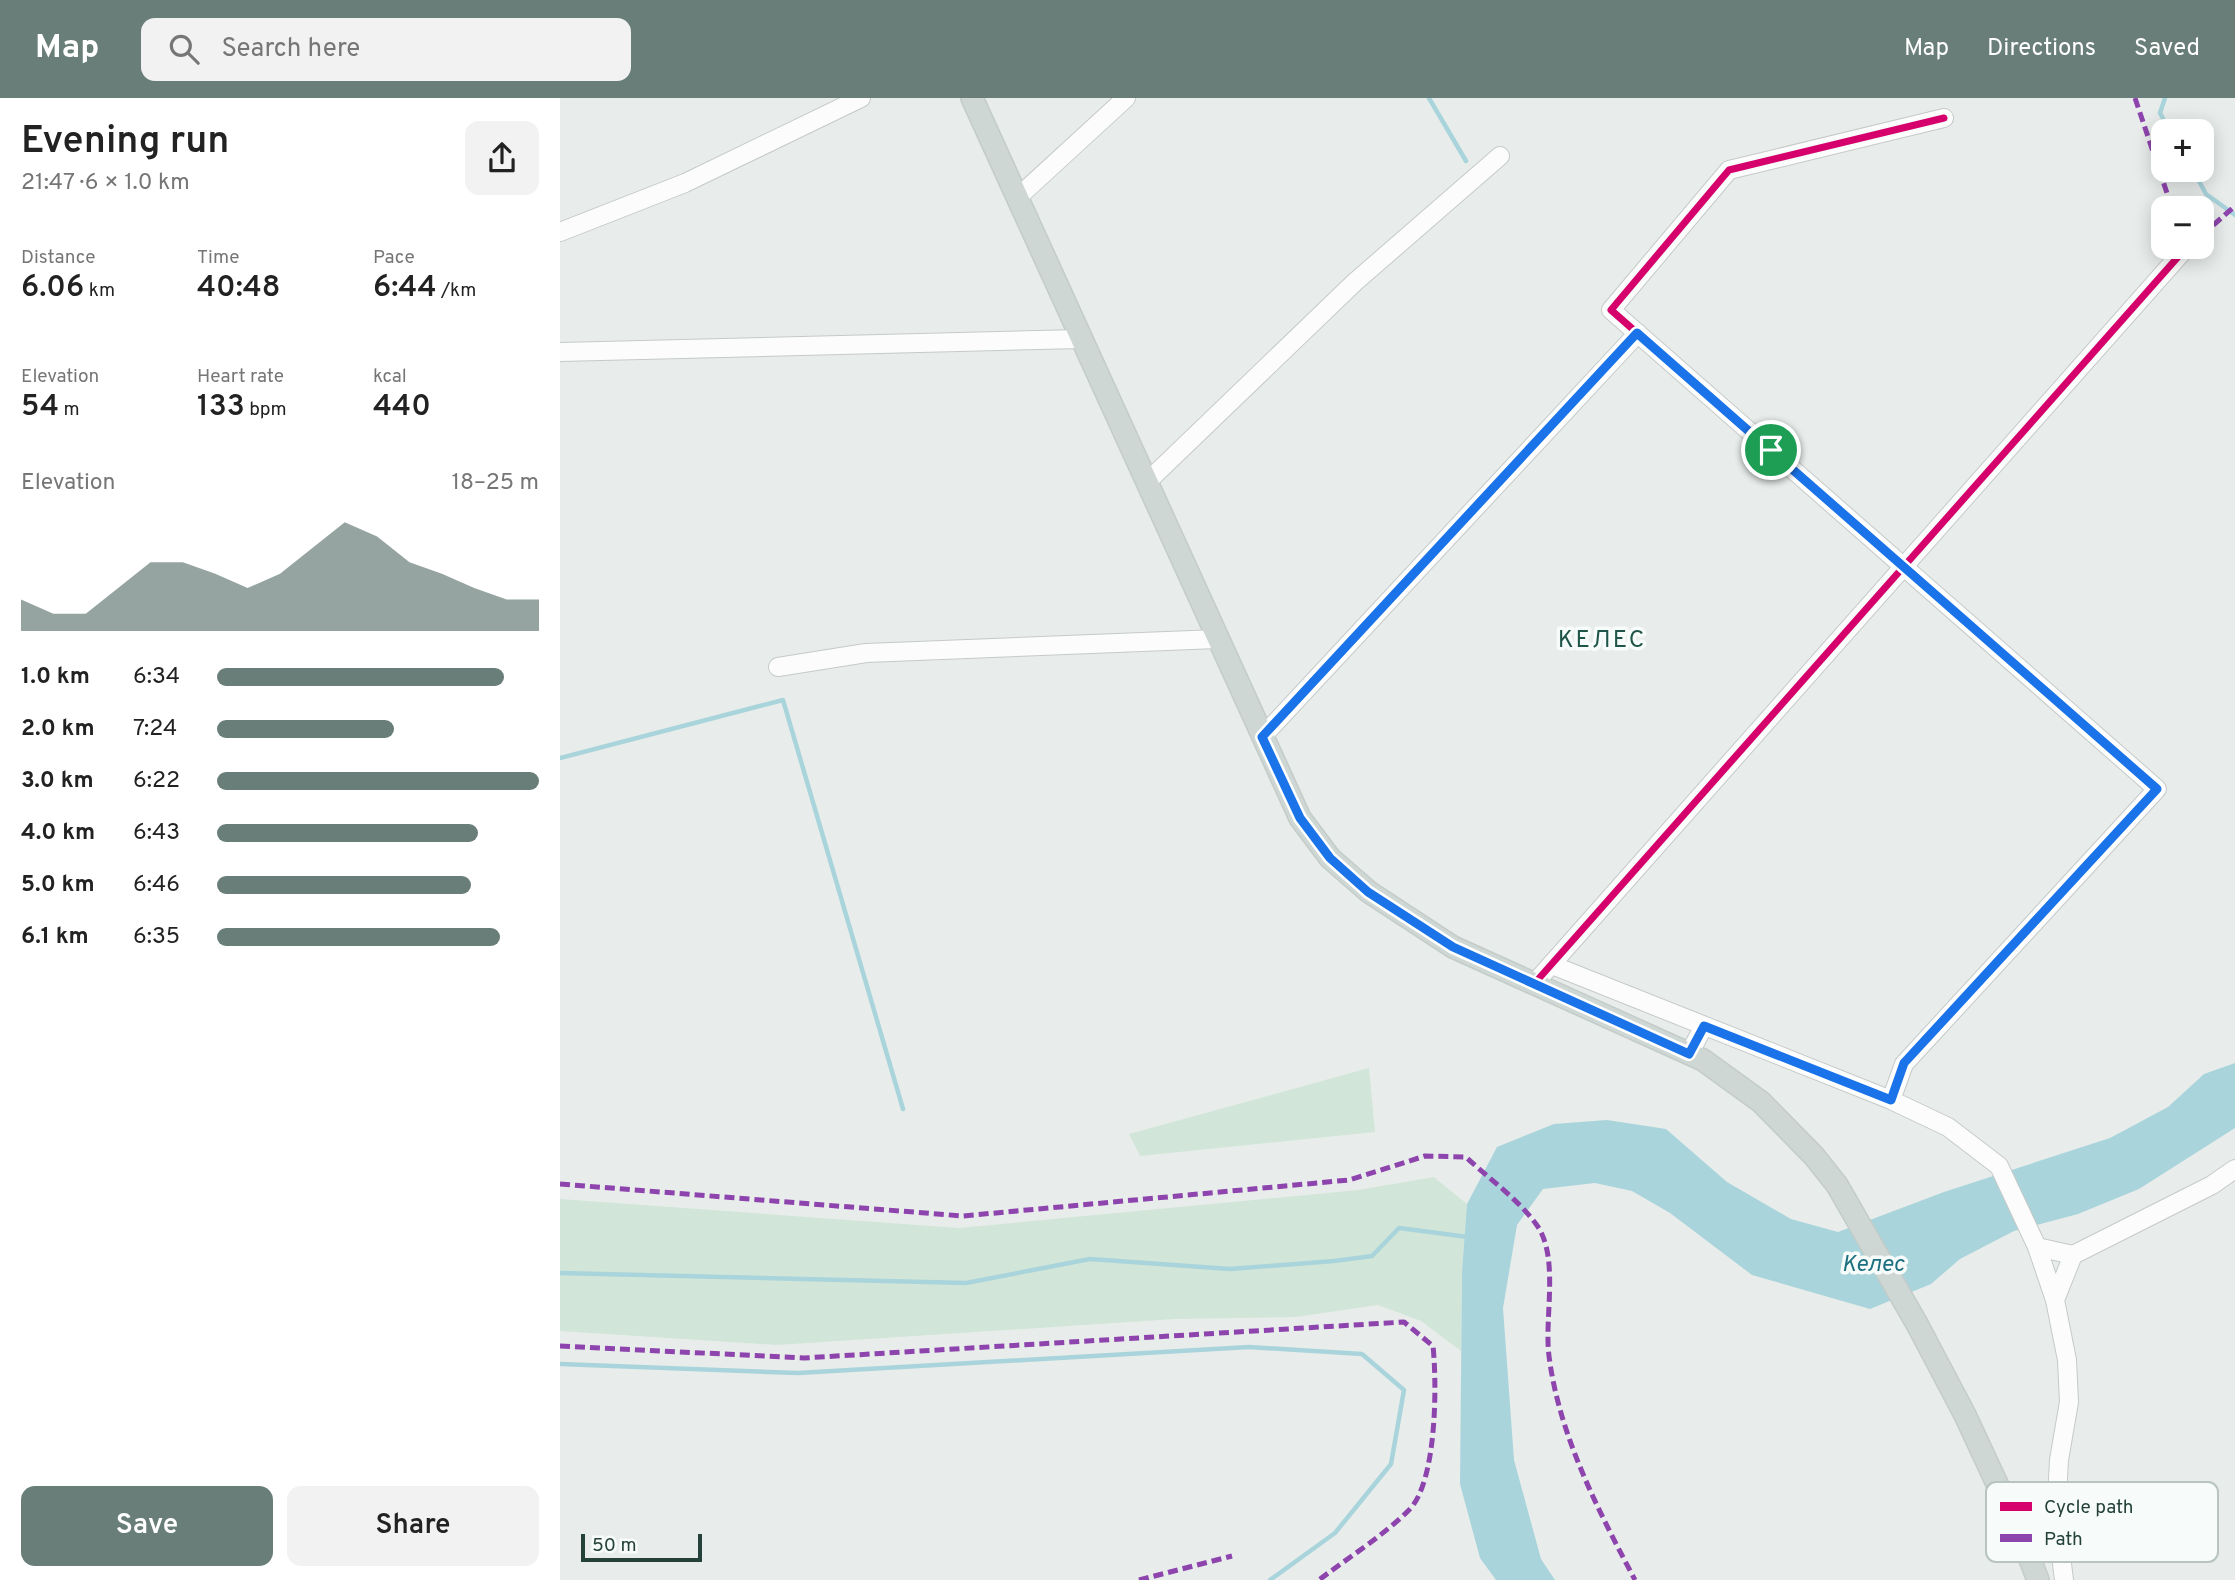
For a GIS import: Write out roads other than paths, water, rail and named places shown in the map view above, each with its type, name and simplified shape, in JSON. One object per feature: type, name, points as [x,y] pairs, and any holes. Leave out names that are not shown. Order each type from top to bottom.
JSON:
[{"type":"main road","points":[[972,98],[1300,818],[1330,858],[1368,892],[1453,947],[1703,1060],[1761,1102],[1814,1156],[1837,1185],[1917,1324],[1965,1415],[1996,1482]]},
{"type":"main road","points":[[2031,1562],[2038,1580]]},
{"type":"street","points":[[560,232],[685,183],[861,98]]},
{"type":"street","points":[[1017,198],[1126,98]]},
{"type":"street","points":[[1891,1100],[1904,1063],[2157,789],[1611,310],[1729,170],[1944,118]]},
{"type":"street","points":[[1146,483],[1355,282],[1500,156]]},
{"type":"street","points":[[1534,984],[2176,259]]},
{"type":"street","points":[[1262,737],[1637,333]]},
{"type":"street","points":[[560,352],[1081,339]]},
{"type":"street","points":[[778,667],[866,653],[1217,639]]},
{"type":"street","points":[[1552,965],[1891,1100],[1948,1127],[1999,1166],[2037,1247],[2055,1300],[2067,1360],[2069,1402],[2058,1482]]},
{"type":"street","points":[[1689,1054],[1704,1026]]},
{"type":"street","points":[[2037,1247],[2073,1255],[2212,1185],[2235,1169]]},
{"type":"street","points":[[2055,1300],[2073,1255]]},
{"type":"street","points":[[2062,1562],[2064,1580]]},
{"type":"water","name":"Келес","points":[[2235,1063],[2235,1128],[2139,1189],[2078,1214],[2014,1231],[1960,1259],[1931,1284],[1870,1309],[1752,1275],[1670,1213],[1632,1191],[1595,1183],[1543,1189],[1517,1225],[1503,1308],[1514,1460],[1541,1559],[1555,1580],[1496,1580],[1480,1558],[1460,1484],[1462,1271],[1467,1204],[1497,1147],[1554,1124],[1607,1120],[1666,1129],[1727,1182],[1791,1219],[1838,1232],[1944,1192],[2110,1138],[2168,1107],[2204,1074]]},
{"type":"waterway","points":[[1429,98],[1466,161]]},
{"type":"waterway","points":[[2163,119],[2160,113],[2165,98]]},
{"type":"waterway","points":[[2200,182],[2206,194],[2235,215]]},
{"type":"waterway","points":[[560,758],[783,700],[903,1109]]},
{"type":"waterway","points":[[560,1273],[966,1283],[1090,1259],[1230,1269],[1334,1261],[1372,1256],[1399,1228],[1468,1237]]},
{"type":"waterway","points":[[560,1364],[798,1373],[1249,1347],[1362,1354],[1404,1390],[1391,1464],[1335,1533],[1270,1580]]},
{"type":"district","name":"КЕЛЕС","points":[[1602,639]]}]
